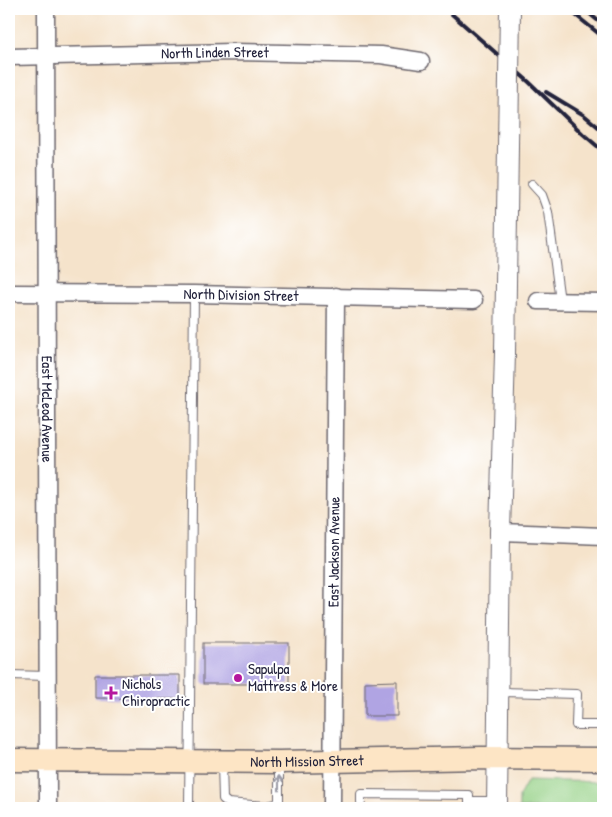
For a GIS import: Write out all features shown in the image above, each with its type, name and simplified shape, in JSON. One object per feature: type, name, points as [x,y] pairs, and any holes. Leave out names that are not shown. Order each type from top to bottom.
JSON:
[{"type":"main road","name":"North Mission Street","points":[[9,760],[333,762],[498,758],[603,759]]},
{"type":"street","name":"East McLeod Avenue","points":[[46,9],[48,808]]},
{"type":"street","points":[[497,805],[510,9]]},
{"type":"street","name":"North Linden Street","points":[[9,57],[233,52],[381,55],[421,61]]},
{"type":"street","name":"North Division Street","points":[[9,293],[336,296],[474,300]]},
{"type":"street","name":"East Jackson Avenue","points":[[332,808],[336,296]]},
{"type":"street","points":[[538,302],[603,302]]},
{"type":"street","points":[[500,532],[603,536]]},
{"type":"lane","points":[[532,184],[542,195],[548,212],[560,302]]},
{"type":"lane","points":[[188,808],[194,294]]},
{"type":"lane","points":[[9,675],[48,676]]},
{"type":"lane","points":[[498,692],[577,694],[576,725],[603,725]]},
{"type":"lane","points":[[222,762],[223,799],[228,802],[280,806],[279,762]]},
{"type":"lane","points":[[361,802],[362,794],[381,798],[402,799],[446,799],[469,795],[469,805],[497,805]]},
{"type":"green space","points":[[528,780],[603,782],[603,808],[519,808],[519,796]]},
{"type":"building","points":[[203,643],[289,643],[289,684],[203,684]]},
{"type":"building","points":[[95,675],[180,675],[180,699],[95,698]]},
{"type":"building","points":[[397,681],[397,716],[365,716],[365,682]]},
{"type":"railway","points":[[446,9],[529,82],[603,151]]},
{"type":"railway","points":[[568,9],[603,37]]},
{"type":"railway","points":[[584,9],[603,25]]},
{"type":"railway","points":[[546,92],[584,115],[603,131]]},
{"type":"place","name":"Sapulpa Mattress & More","points":[[238,678]]},
{"type":"place","name":"Nichols Chiropractic","points":[[111,693]]}]
